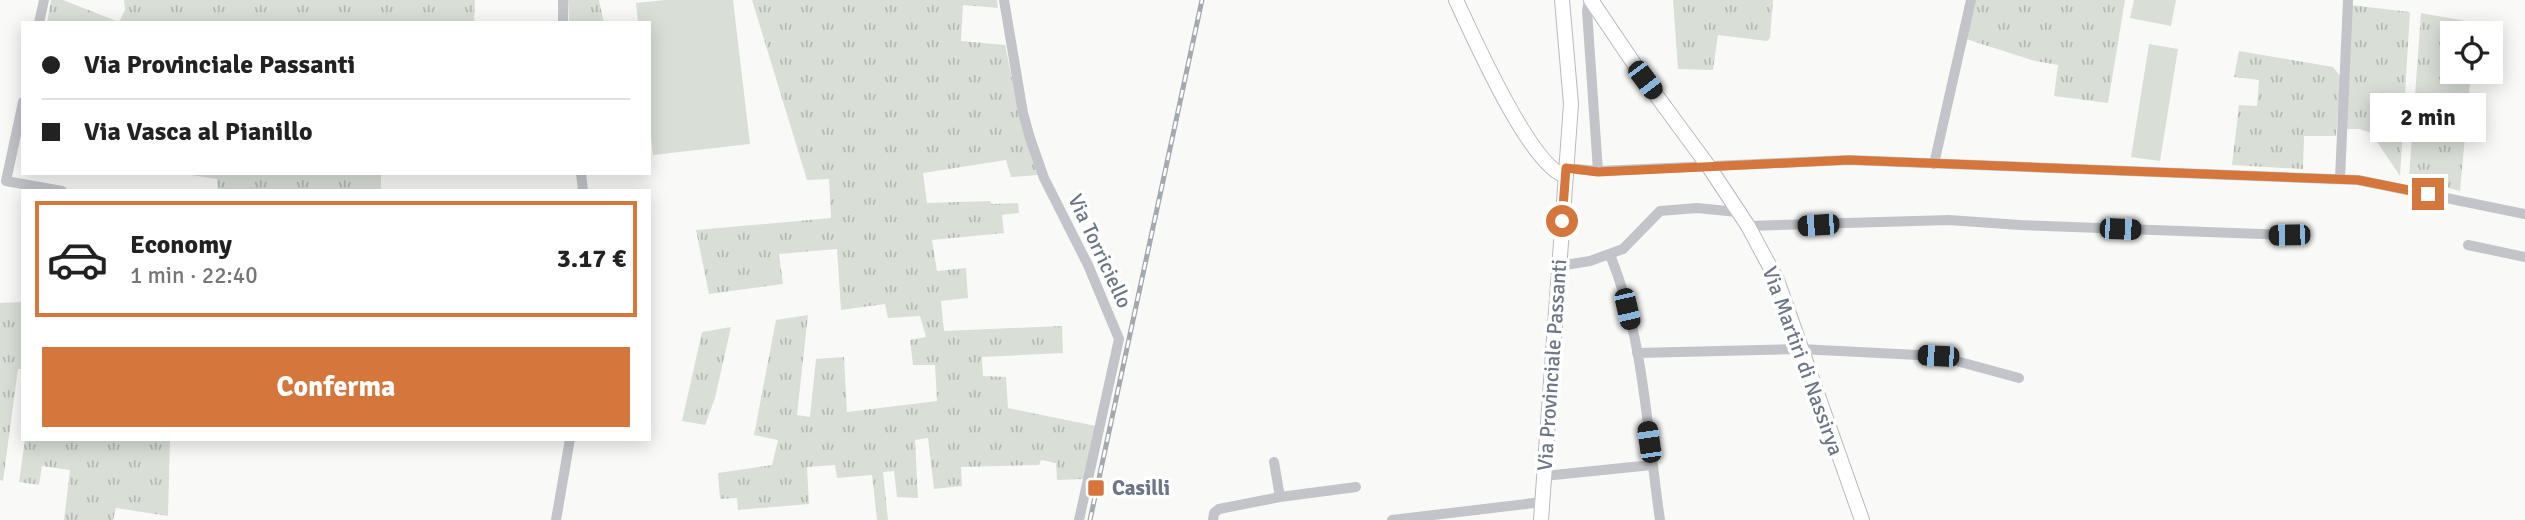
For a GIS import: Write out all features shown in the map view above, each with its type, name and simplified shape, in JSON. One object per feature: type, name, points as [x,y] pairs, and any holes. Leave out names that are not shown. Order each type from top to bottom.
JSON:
[{"type":"street","points":[[39,21],[44,0]]},
{"type":"street","points":[[563,0],[563,21]]},
{"type":"street","name":"Via Torriciello","points":[[1004,0],[1023,113],[1030,138],[1044,178],[1088,265],[1119,339],[1079,520]]},
{"type":"street","points":[[1456,0],[1509,108],[1547,165],[1559,175],[1566,172],[1849,160],[2340,179],[2392,186],[2525,214]]},
{"type":"street","name":"Via Provinciale Passanti","points":[[1541,520],[1571,104],[1562,0]]},
{"type":"street","points":[[1590,0],[1587,11],[1598,172]]},
{"type":"street","name":"Via Martiri di Nassirya","points":[[1590,0],[1709,167],[1748,226],[1777,280],[1862,520]]},
{"type":"street","points":[[1934,164],[1971,0]]},
{"type":"street","points":[[2340,179],[2348,0]]},
{"type":"street","points":[[21,111],[6,181],[51,189]]},
{"type":"street","points":[[1559,266],[1578,264],[1610,254],[1630,244],[1660,211],[1697,208],[1737,212]]},
{"type":"street","points":[[1748,226],[1949,220],[2033,226],[2289,235]]},
{"type":"street","points":[[2468,245],[2525,257]]},
{"type":"street","points":[[1610,254],[1623,287],[1637,353],[1660,520]]},
{"type":"street","points":[[1637,353],[1800,349],[1938,356],[2019,378]]},
{"type":"street","points":[[556,520],[570,441]]},
{"type":"street","points":[[1274,462],[1280,497]]},
{"type":"street","points":[[1544,476],[1652,465]]},
{"type":"street","points":[[1213,520],[1214,513],[1219,509],[1280,497],[1356,487]]},
{"type":"street","points":[[1392,520],[1542,502]]},
{"type":"green space","points":[[51,0],[63,0],[116,21],[47,21]]},
{"type":"green space","points":[[124,0],[475,0],[474,21],[120,21],[125,10]]},
{"type":"green space","points":[[568,0],[599,0],[604,21],[569,21]]},
{"type":"green space","points":[[665,0],[733,0],[750,144],[653,155],[651,21],[638,21],[636,3]]},
{"type":"green space","points":[[752,0],[997,0],[998,8],[963,5],[961,41],[1005,45],[1018,107],[1038,175],[1011,177],[1006,160],[923,173],[927,203],[1018,203],[1019,213],[1002,215],[1004,233],[932,240],[937,271],[966,268],[968,298],[941,301],[944,331],[1062,326],[1063,353],[982,357],[983,376],[1006,377],[1008,408],[1096,426],[1084,479],[1057,480],[1056,463],[1041,460],[1039,465],[961,467],[962,486],[934,489],[928,438],[915,440],[918,498],[897,497],[894,471],[883,472],[888,520],[877,520],[872,475],[837,478],[835,465],[807,467],[809,504],[738,510],[737,498],[720,499],[718,473],[772,465],[778,440],[754,435],[776,320],[808,315],[797,415],[810,417],[816,359],[844,357],[847,412],[937,401],[935,365],[913,365],[910,340],[926,337],[920,316],[888,318],[885,304],[841,310],[837,249],[779,254],[783,284],[709,294],[696,230],[831,218],[829,179],[807,180]]},
{"type":"green space","points":[[1673,0],[1773,0],[1770,38],[1767,41],[1718,35],[1713,70],[1678,69]]},
{"type":"green space","points":[[1976,0],[2125,0],[2108,103],[2054,96],[2058,65],[2035,61],[1966,39]]},
{"type":"green space","points":[[2134,0],[2176,0],[2171,26],[2130,18]]},
{"type":"green space","points":[[2350,5],[2410,12],[2400,176],[2371,133],[2346,129]]},
{"type":"green space","points":[[2421,13],[2466,21],[2440,21],[2440,84],[2470,84],[2460,191],[2409,178]]},
{"type":"green space","points":[[2149,44],[2178,49],[2160,161],[2131,157]]},
{"type":"green space","points":[[2239,51],[2333,67],[2341,77],[2336,136],[2304,136],[2303,169],[2232,165],[2239,105],[2257,106],[2259,80],[2234,77]]},
{"type":"green space","points":[[191,175],[381,175],[381,189],[218,189],[217,179]]},
{"type":"green space","points":[[21,302],[21,369],[18,369],[3,481],[0,480],[0,303]]},
{"type":"green space","points":[[731,327],[715,398],[705,425],[682,421],[702,332]]},
{"type":"green space","points":[[25,441],[170,441],[168,516],[116,508],[113,520],[64,520],[70,470],[42,466],[39,485],[19,482]]},
{"type":"railway","points":[[1090,520],[1202,0]]},
{"type":"place","name":"Casilli","points":[[1096,488]]},
{"type":"route","points":[[1562,221],[1566,168],[1598,172],[1849,160],[2358,180],[2428,194]]}]
